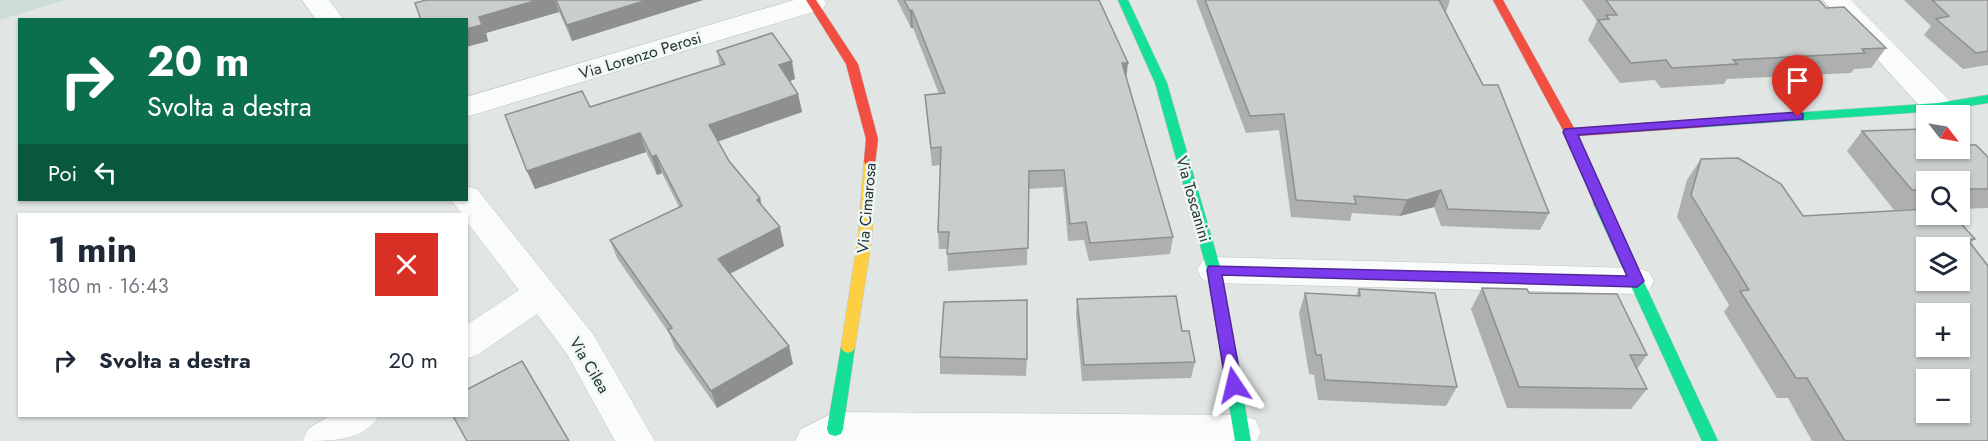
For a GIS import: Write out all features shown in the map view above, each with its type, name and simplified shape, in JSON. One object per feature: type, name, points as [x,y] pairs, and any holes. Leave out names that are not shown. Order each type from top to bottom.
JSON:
[{"type":"street","points":[[315,0],[329,18]]},
{"type":"street","name":"Via Toscanini","points":[[1123,0],[1161,83],[1214,270],[1243,436]]},
{"type":"street","points":[[1498,0],[1570,132],[1710,441]]},
{"type":"street","points":[[1836,0],[1936,105]]},
{"type":"street","name":"Via Lorenzo Perosi","points":[[468,107],[812,1]]},
{"type":"street","name":"Via Cimarosa","points":[[812,1],[852,64],[872,139],[865,237],[825,435]]},
{"type":"street","points":[[1950,105],[1988,99]]},
{"type":"street","points":[[1570,132],[1916,108]]},
{"type":"street","name":"Via Cilea","points":[[468,200],[580,344],[634,441]]},
{"type":"street","points":[[1214,270],[1637,281]]},
{"type":"street","points":[[468,343],[540,294]]},
{"type":"street","points":[[322,441],[358,417]]},
{"type":"street","points":[[825,435],[1243,436]]},
{"type":"green space","points":[[0,0],[65,0],[0,20]]},
{"type":"building","points":[[426,0],[538,0],[479,17],[482,25],[468,28],[468,18],[420,18],[415,3]]},
{"type":"building","points":[[556,0],[647,0],[567,25]]},
{"type":"building","points":[[904,0],[1099,0],[1128,63],[1122,63],[1173,237],[1090,243],[1086,222],[1070,224],[1064,170],[1029,171],[1028,248],[947,254],[949,232],[938,232],[941,147],[931,148],[925,95],[945,93],[912,10],[910,11]]},
{"type":"building","points":[[1205,0],[1439,0],[1483,85],[1498,85],[1549,213],[1448,209],[1441,190],[1407,200],[1354,196],[1356,204],[1296,200],[1284,114],[1250,116]]},
{"type":"building","points":[[1606,0],[1819,0],[1826,8],[1844,7],[1886,48],[1862,49],[1865,53],[1733,60],[1737,64],[1672,68],[1666,60],[1631,63],[1598,20],[1609,19],[1606,15],[1617,15]]},
{"type":"building","points":[[1932,0],[1988,0],[1988,51],[1976,53],[1936,19],[1949,16]]},
{"type":"building","points":[[772,33],[792,61],[779,65],[798,94],[709,125],[729,161],[760,198],[757,200],[780,227],[718,259],[789,346],[711,391],[668,330],[672,328],[610,240],[682,206],[656,155],[652,157],[640,133],[527,171],[505,115],[582,91],[590,107],[725,64],[717,51]]},
{"type":"building","points":[[1916,129],[1916,159],[1970,159],[1970,145],[1976,145],[1988,157],[1988,189],[1970,189],[1970,171],[1916,171],[1916,190],[1912,190],[1862,131]]},
{"type":"building","points":[[1738,158],[1781,184],[1803,216],[1916,210],[1916,225],[1962,225],[1975,239],[1970,240],[1970,237],[1916,237],[1916,291],[1970,291],[1970,243],[1988,266],[1988,441],[1845,441],[1807,378],[1796,378],[1740,291],[1749,290],[1691,195],[1701,159]]},
{"type":"building","points":[[1482,288],[1527,289],[1529,293],[1617,294],[1647,355],[1630,355],[1647,389],[1519,387]]},
{"type":"building","points":[[1359,289],[1435,293],[1457,387],[1325,380],[1321,355],[1316,355],[1305,293],[1360,296]]},
{"type":"building","points":[[1176,296],[1182,331],[1189,331],[1195,362],[1084,365],[1077,299]]},
{"type":"building","points":[[1027,300],[1027,359],[940,357],[944,302]]},
{"type":"building","points":[[522,361],[569,441],[467,441],[454,417],[468,417],[468,389]]},
{"type":"traffic: fast","points":[[1123,0],[1161,83],[1214,270],[1243,441]]},
{"type":"traffic: fast","points":[[1705,123],[1938,107],[1988,99]]},
{"type":"traffic: fast","points":[[1600,203],[1710,441]]},
{"type":"traffic: fast","points":[[835,429],[848,347]]},
{"type":"traffic: slow","points":[[848,347],[865,237],[870,161]]},
{"type":"traffic: jam","points":[[811,0],[852,64],[872,139],[870,161]]},
{"type":"traffic: jam","points":[[1498,0],[1570,132],[1600,203]]},
{"type":"traffic: jam","points":[[1570,132],[1705,123]]},
{"type":"route","points":[[1234,385],[1214,270],[1637,281],[1599,201],[1570,132],[1798,117]]}]
